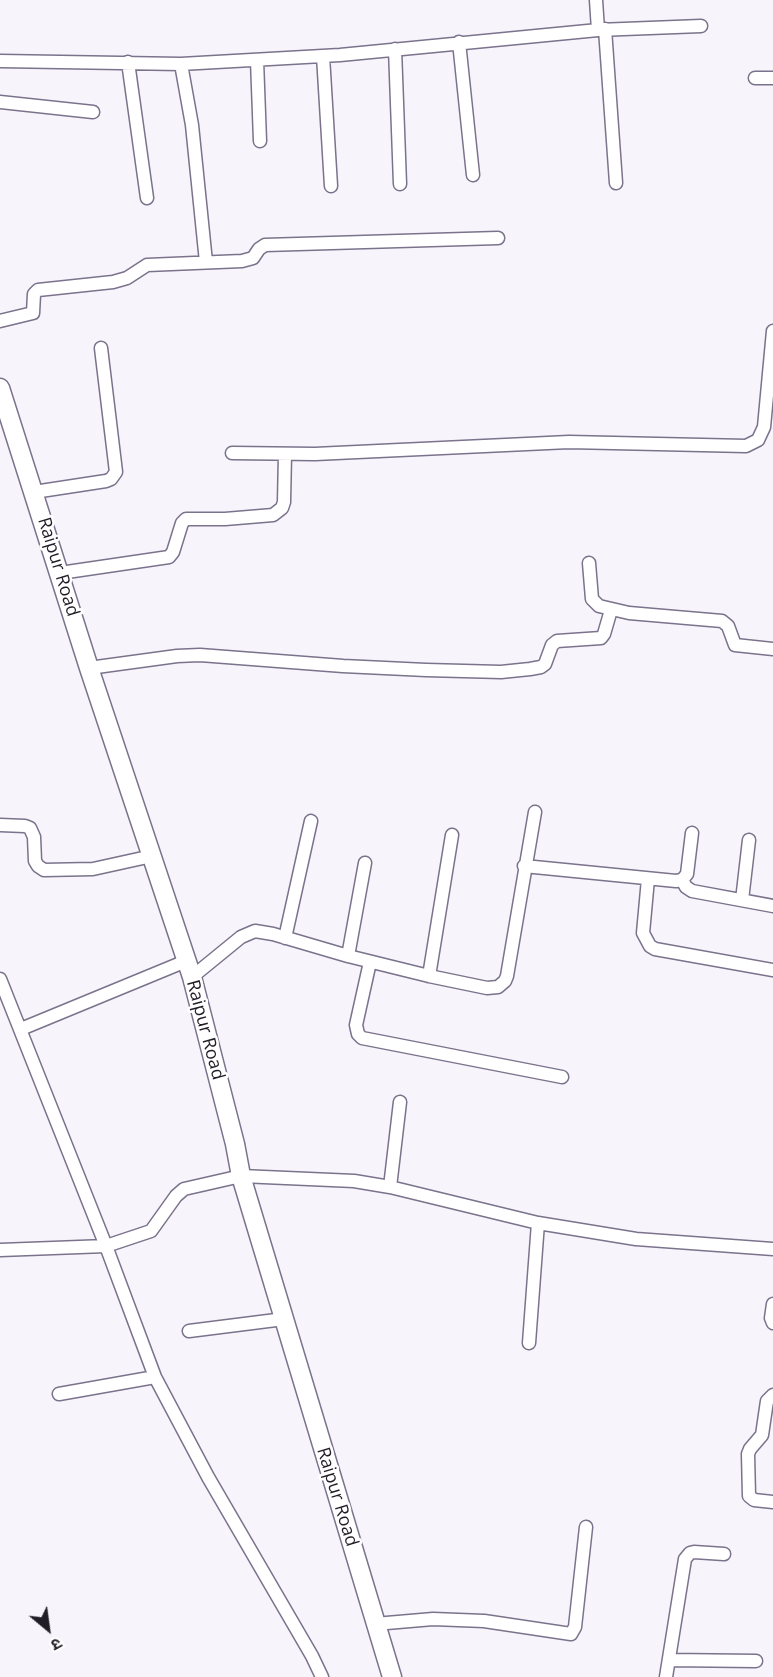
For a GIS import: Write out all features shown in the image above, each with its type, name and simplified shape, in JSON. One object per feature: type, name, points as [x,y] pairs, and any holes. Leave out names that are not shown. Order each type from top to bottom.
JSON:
[{"type":"main road","name":"Raipur Road","points":[[0,388],[89,668],[189,969],[235,1144],[241,1176],[392,1677]]},
{"type":"street","points":[[596,0],[601,29],[616,183]]},
{"type":"street","points":[[0,61],[181,64],[323,56],[601,29],[701,26]]},
{"type":"street","points":[[459,42],[473,175]]},
{"type":"street","points":[[395,49],[400,184]]},
{"type":"street","points":[[323,56],[332,186]]},
{"type":"street","points":[[257,60],[260,141]]},
{"type":"street","points":[[128,62],[147,198]]},
{"type":"street","points":[[181,64],[192,125],[206,262]]},
{"type":"street","points":[[755,78],[773,78]]},
{"type":"street","points":[[0,102],[93,112]]},
{"type":"street","points":[[0,321],[30,315],[34,312],[34,294],[38,290],[113,282],[127,278],[147,265],[249,260],[265,245],[498,238]]},
{"type":"street","points":[[232,453],[315,454],[569,442],[746,446],[758,440],[764,427],[773,331]]},
{"type":"street","points":[[34,492],[106,481],[111,479],[116,472],[101,348]]},
{"type":"street","points":[[60,573],[169,557],[173,552],[182,523],[186,519],[273,516],[282,508],[284,502],[285,454]]},
{"type":"street","points":[[589,562],[592,599],[598,606],[629,613],[722,621],[728,626],[735,645],[773,649]]},
{"type":"street","points":[[89,668],[200,654],[343,666],[426,670],[501,672],[530,669],[542,667],[545,664],[552,645],[557,641],[601,638],[611,610]]},
{"type":"street","points":[[21,1029],[189,969],[248,933],[262,932],[370,962],[494,988],[505,981],[534,812]]},
{"type":"street","points":[[285,938],[311,821]]},
{"type":"street","points":[[0,825],[30,828],[34,837],[36,864],[44,870],[93,868],[152,856]]},
{"type":"street","points":[[682,880],[688,870],[692,833]]},
{"type":"street","points":[[429,976],[452,835]]},
{"type":"street","points":[[742,900],[749,840]]},
{"type":"street","points":[[348,956],[365,863]]},
{"type":"street","points":[[524,866],[669,882],[682,880]]},
{"type":"street","points":[[648,879],[643,933],[650,946],[655,949],[773,970]]},
{"type":"street","points":[[682,880],[688,890],[773,906]]},
{"type":"street","points":[[370,962],[356,1025],[358,1034],[362,1038],[562,1077]]},
{"type":"street","points":[[0,980],[106,1246],[155,1377],[208,1477],[242,1532],[322,1677]]},
{"type":"street","points":[[390,1187],[400,1102]]},
{"type":"street","points":[[0,1250],[106,1246],[151,1231],[176,1196],[184,1189],[241,1176],[354,1181],[390,1187],[538,1223],[636,1239],[773,1249]]},
{"type":"street","points":[[529,1343],[538,1223]]},
{"type":"street","points":[[773,1304],[771,1318],[773,1323]]},
{"type":"street","points":[[189,1331],[284,1319]]},
{"type":"street","points":[[59,1394],[155,1377]]},
{"type":"street","points":[[773,1395],[770,1396],[766,1405],[762,1435],[748,1454],[749,1496],[754,1500],[773,1502]]},
{"type":"street","points":[[375,1624],[433,1618],[484,1621],[571,1634],[575,1627],[586,1527]]},
{"type":"street","points":[[666,1677],[685,1559],[694,1552],[724,1554]]},
{"type":"street","points":[[669,1660],[756,1661]]}]
